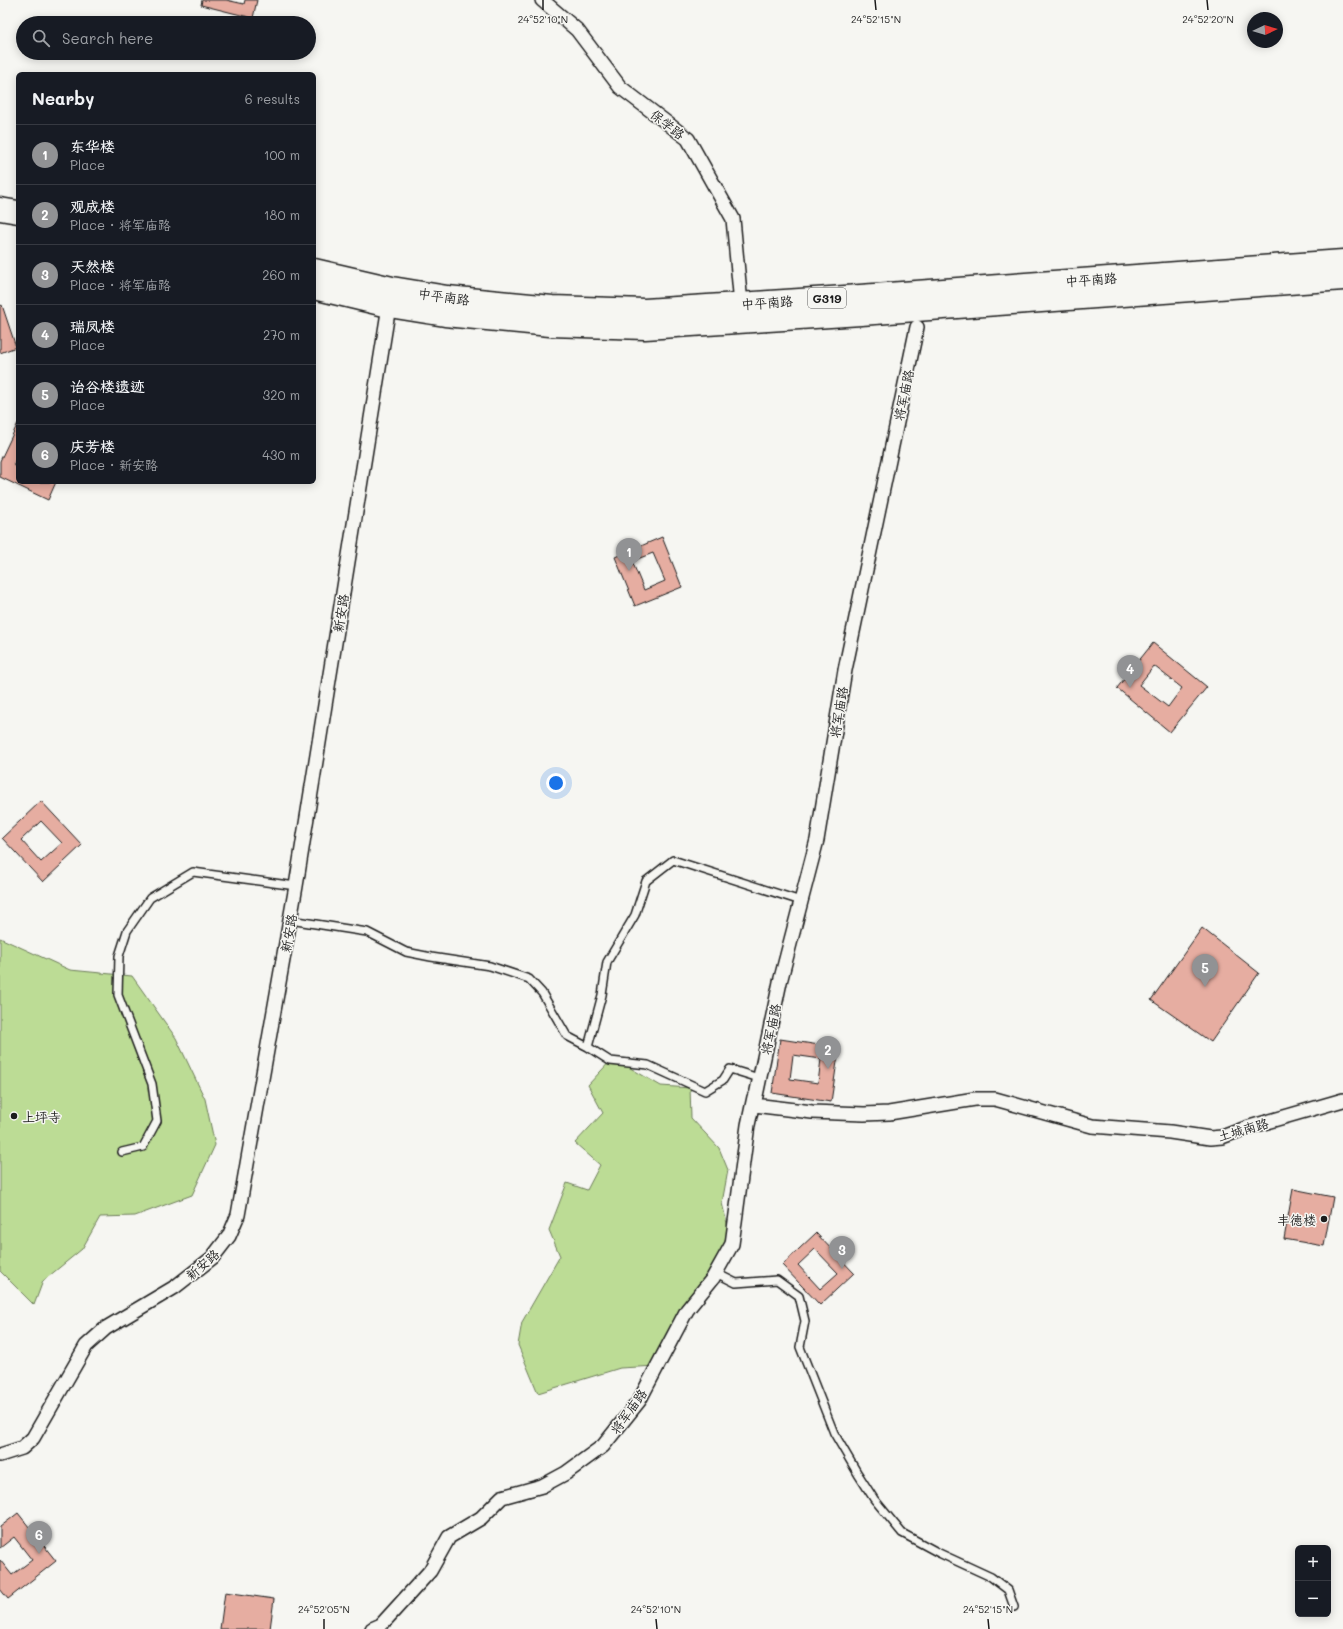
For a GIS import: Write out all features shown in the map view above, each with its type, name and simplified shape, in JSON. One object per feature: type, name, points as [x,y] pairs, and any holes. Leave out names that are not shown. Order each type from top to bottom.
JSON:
[{"type":"highway","points":[[0,209],[16,212]]},
{"type":"highway","name":"中平南路","points":[[316,270],[392,288],[426,294],[510,304],[645,310],[1343,261]]},
{"type":"highway","name":"G319","points":[[316,288],[389,306],[444,315],[508,322],[645,328],[1343,279]]},
{"type":"street","name":"保学路","points":[[542,0],[577,30],[620,87],[688,139],[733,219],[741,304]]},
{"type":"street","name":"新安路","points":[[0,1455],[22,1448],[33,1438],[80,1355],[93,1338],[106,1328],[175,1287],[212,1258],[229,1236],[238,1215],[296,886],[389,306]]},
{"type":"street","name":"将军庙路","points":[[380,1628],[430,1572],[449,1537],[481,1518],[502,1497],[542,1486],[566,1473],[603,1446],[639,1401],[687,1310],[716,1273],[732,1244],[748,1125],[780,982],[817,840],[845,670],[917,327]]},
{"type":"street","name":"土城南路","points":[[754,1101],[812,1112],[864,1114],[889,1113],[975,1099],[994,1099],[1092,1126],[1170,1132],[1216,1138],[1343,1100]]},
{"type":"lane","points":[[588,1047],[602,995],[607,962],[635,915],[646,881],[673,860],[801,901]]},
{"type":"lane","points":[[122,1152],[143,1147],[157,1121],[152,1084],[118,995],[119,956],[127,931],[150,898],[193,872],[296,886]]},
{"type":"lane","points":[[290,920],[367,932],[406,952],[431,958],[490,966],[530,979],[542,993],[567,1036],[610,1061],[648,1065],[705,1091],[723,1080],[730,1069],[759,1078]]},
{"type":"lane","points":[[716,1273],[736,1282],[777,1280],[799,1296],[805,1321],[800,1347],[834,1433],[874,1499],[902,1533],[939,1553],[991,1577],[1008,1590],[1014,1607]]},
{"type":"green space","points":[[0,938],[70,970],[132,976],[176,1038],[205,1099],[215,1145],[192,1195],[135,1216],[100,1217],[82,1249],[43,1281],[34,1305],[0,1271]]},
{"type":"green space","points":[[613,1058],[661,1086],[690,1088],[691,1118],[719,1148],[728,1170],[722,1203],[732,1244],[657,1366],[620,1368],[538,1393],[518,1345],[522,1322],[560,1256],[549,1230],[567,1183],[587,1190],[600,1165],[575,1143],[603,1113],[588,1085]]},
{"type":"building","points":[[202,0],[226,0],[244,4],[245,0],[257,0],[253,16],[245,16],[201,5]]},
{"type":"building","points":[[2,305],[16,347],[0,353],[0,306]]},
{"type":"building","points":[[16,427],[16,459],[13,465],[16,466],[16,484],[55,484],[48,500],[0,477],[0,461]]},
{"type":"building","points":[[662,537],[682,587],[635,606],[615,557]],"holes":[[[653,553],[665,581],[644,590],[632,561]]]},
{"type":"building","points":[[1153,643],[1207,687],[1170,732],[1117,688]],"holes":[[[1154,666],[1182,688],[1168,707],[1139,685]]]},
{"type":"building","points":[[41,801],[82,845],[43,882],[2,838]],"holes":[[[41,821],[62,843],[41,862],[21,840]]]},
{"type":"building","points":[[1202,928],[1259,973],[1211,1042],[1151,1000]]},
{"type":"building","points":[[780,1039],[839,1048],[831,1102],[772,1093]],"holes":[[[793,1055],[821,1059],[818,1083],[790,1079]]]},
{"type":"building","name":"丰德楼","points":[[1293,1189],[1333,1197],[1324,1246],[1284,1239]]},
{"type":"building","points":[[816,1233],[854,1273],[820,1305],[782,1265]],"holes":[[[815,1249],[838,1273],[820,1289],[798,1265]]]},
{"type":"building","points":[[18,1513],[56,1561],[8,1599],[0,1589],[0,1560],[12,1575],[32,1560],[14,1537],[0,1548],[0,1527]]},
{"type":"building","points":[[225,1592],[274,1599],[270,1629],[220,1629]]},
{"type":"place","name":"东华楼","points":[[629,571]]},
{"type":"place","name":"瑞凤楼","points":[[1130,688]]},
{"type":"place","name":"诒谷楼遗迹","points":[[1205,987]]},
{"type":"place","name":"观成楼","points":[[828,1069]]},
{"type":"place","name":"上坪寺","points":[[14,1116]]},
{"type":"place","name":"丰德楼","points":[[1324,1219]]},
{"type":"place","name":"天然楼","points":[[842,1269]]},
{"type":"place","name":"庆芳楼","points":[[39,1554]]}]
